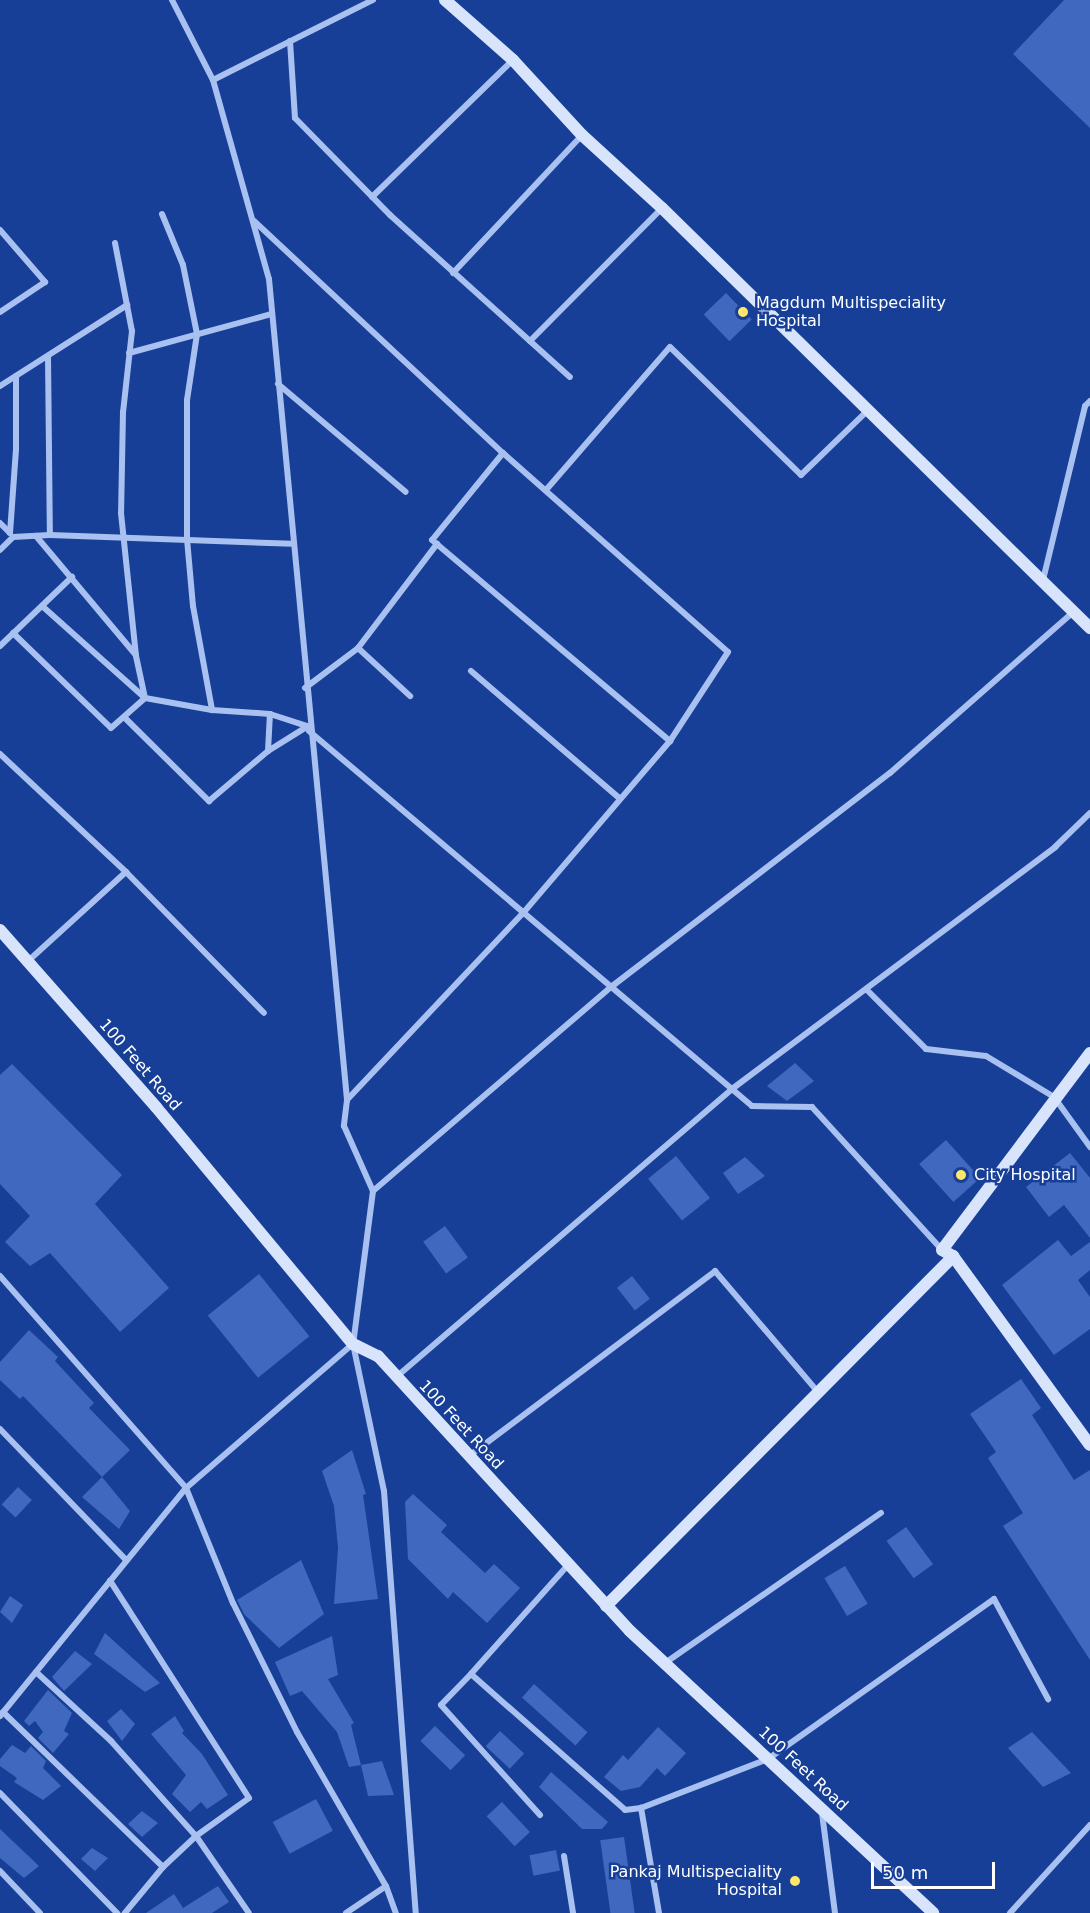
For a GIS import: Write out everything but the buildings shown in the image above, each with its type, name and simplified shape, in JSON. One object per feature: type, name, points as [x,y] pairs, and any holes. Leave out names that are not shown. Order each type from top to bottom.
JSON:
[{"type":"street","points":[[172,0],[213,80],[269,279],[308,728],[347,1100],[344,1126],[373,1191],[353,1344],[384,1491],[416,1913]]},
{"type":"street","points":[[213,80],[373,0]]},
{"type":"street","points":[[445,0],[513,60],[582,135],[662,208],[1090,628]]},
{"type":"street","points":[[290,41],[295,118],[372,197],[570,377]]},
{"type":"street","points":[[372,197],[513,60]]},
{"type":"street","points":[[453,273],[582,135]]},
{"type":"street","points":[[530,341],[662,208]]},
{"type":"street","points":[[162,214],[183,265],[197,334],[187,400],[187,539],[193,606],[213,710]]},
{"type":"street","points":[[253,220],[503,453],[728,652],[670,741],[524,912],[347,1100]]},
{"type":"street","points":[[0,230],[45,282],[0,312]]},
{"type":"street","points":[[115,243],[132,331],[121,513],[136,656],[145,698]]},
{"type":"street","points":[[0,386],[127,304]]},
{"type":"street","points":[[129,353],[272,314]]},
{"type":"street","points":[[546,490],[670,347],[801,475],[869,410]]},
{"type":"street","points":[[48,356],[50,535]]},
{"type":"street","points":[[0,550],[11,535],[16,449],[16,376]]},
{"type":"street","points":[[278,384],[406,492]]},
{"type":"street","points":[[1043,580],[1085,406],[1090,401]]},
{"type":"street","points":[[503,453],[432,540],[670,741]]},
{"type":"street","points":[[0,523],[11,535],[125,536],[292,544]]},
{"type":"street","points":[[36,536],[136,656]]},
{"type":"street","points":[[305,688],[358,648],[437,544]]},
{"type":"street","points":[[0,646],[72,577]]},
{"type":"street","points":[[42,606],[145,698],[213,710],[270,714],[308,728],[752,1106],[812,1107],[947,1253],[1090,1444]]},
{"type":"street","points":[[373,1191],[611,987],[890,774],[1074,611]]},
{"type":"street","points":[[13,633],[111,728],[145,698]]},
{"type":"street","points":[[358,648],[410,696]]},
{"type":"street","points":[[471,671],[619,798]]},
{"type":"street","points":[[268,751],[270,714]]},
{"type":"street","points":[[124,717],[209,801],[268,751],[308,728]]},
{"type":"street","points":[[0,754],[126,872],[264,1013]]},
{"type":"street","points":[[395,1378],[732,1089],[868,991],[1055,847],[1090,813]]},
{"type":"street","points":[[27,962],[126,872]]},
{"type":"street","name":"100 Feet Road","points":[[0,930],[156,1107],[353,1344],[378,1356],[395,1378],[606,1606],[664,1663],[933,1913]]},
{"type":"street","points":[[868,991],[926,1049],[986,1056],[1054,1097],[1090,1147]]},
{"type":"street","points":[[606,1606],[818,1392],[947,1253],[1054,1097],[1090,1053]]},
{"type":"street","points":[[468,1456],[715,1270],[818,1392]]},
{"type":"street","points":[[0,1276],[186,1488],[233,1603],[297,1732],[386,1886],[396,1913]]},
{"type":"street","points":[[163,1867],[2,1714],[186,1488],[353,1344]]},
{"type":"street","points":[[0,1429],[126,1560]]},
{"type":"street","points":[[664,1663],[881,1513]]},
{"type":"street","points":[[540,1815],[441,1705],[568,1565]]},
{"type":"street","points":[[110,1581],[249,1797],[196,1836],[163,1867],[125,1913]]},
{"type":"street","points":[[471,1674],[625,1810],[641,1808],[768,1759],[994,1599],[1048,1699]]},
{"type":"street","points":[[36,1672],[111,1741],[196,1836],[249,1913]]},
{"type":"street","points":[[0,1793],[117,1913]]},
{"type":"street","points":[[641,1808],[659,1913]]},
{"type":"street","points":[[822,1809],[835,1913]]},
{"type":"street","points":[[1010,1913],[1090,1825]]},
{"type":"street","points":[[564,1856],[573,1913]]},
{"type":"street","points":[[0,1871],[40,1913]]},
{"type":"street","points":[[346,1913],[386,1886]]},
{"type":"place","name":"Magdum Multispeciality Hospital","points":[[743,312]]},
{"type":"place","name":"City Hospital","points":[[961,1175]]},
{"type":"place","name":"Pankaj Multispeciality Hospital","points":[[795,1881]]}]
